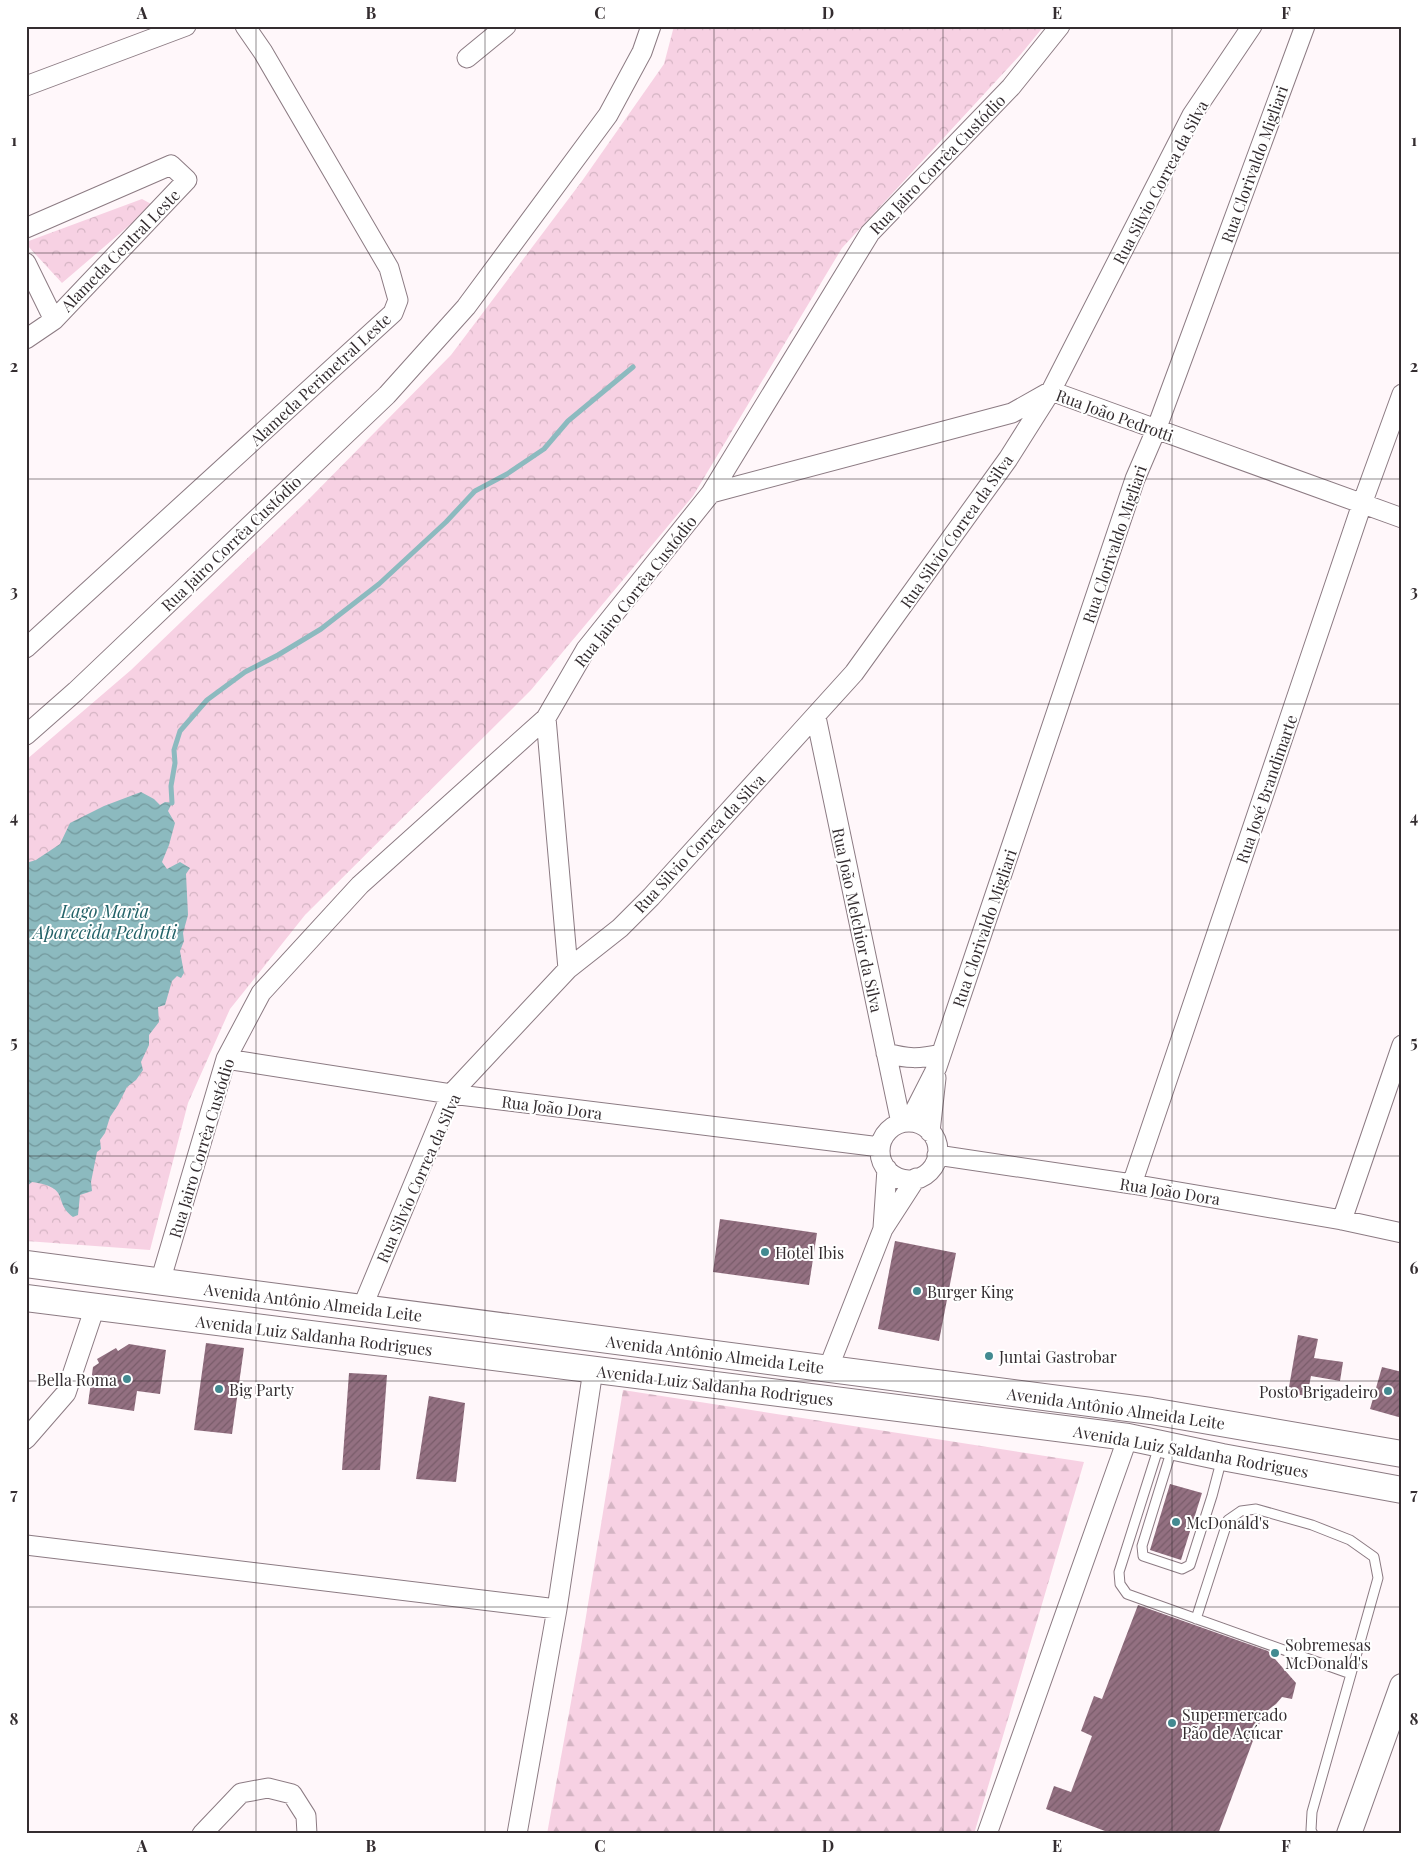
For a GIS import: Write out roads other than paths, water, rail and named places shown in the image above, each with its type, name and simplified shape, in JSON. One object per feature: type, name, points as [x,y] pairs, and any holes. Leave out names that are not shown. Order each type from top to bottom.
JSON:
[{"type":"main road","name":"Avenida Antônio Almeida Leite","points":[[26,1264],[1151,1411],[1402,1454]]},
{"type":"main road","name":"Avenida Luiz Saldanha Rodrigues","points":[[26,1298],[1128,1437],[1222,1457],[1402,1490]]},
{"type":"street","points":[[26,86],[186,26]]},
{"type":"street","name":"Alameda Perimetral Leste","points":[[26,648],[393,313],[398,300],[389,268],[263,52],[245,26]]},
{"type":"street","points":[[467,58],[506,26]]},
{"type":"street","name":"Rua Jairo Corrêa Custódio","points":[[26,735],[76,691],[387,395],[466,308],[608,114],[642,52],[651,26]]},
{"type":"street","name":"Rua Jairo Corrêa Custódio","points":[[160,1282],[226,1059],[261,993],[360,885],[546,718],[586,649],[711,493],[870,233],[1011,87],[1060,26]]},
{"type":"street","name":"Rua Silvio Correa da Silva","points":[[362,1308],[450,1094],[568,969],[620,928],[651,896],[816,717],[854,673],[1008,459],[1052,391],[1192,115],[1252,26]]},
{"type":"street","name":"Rua Clorivaldo Migliari","points":[[905,1123],[939,1060],[1132,489],[1156,430],[1306,26]]},
{"type":"street","name":"Alameda Central Leste","points":[[26,228],[171,165],[187,180],[54,320],[26,339]]},
{"type":"street","name":"Alameda Central Leste","points":[[26,263],[54,320]]},
{"type":"street","name":"Rua João Pedrotti","points":[[711,493],[1012,413],[1052,391],[1402,518]]},
{"type":"street","name":"Rua José Brandimarte","points":[[1132,1184],[1362,504],[1402,394]]},
{"type":"street","name":"Rua João Melchior da Silva","points":[[816,717],[886,1053],[905,1123]]},
{"type":"street","points":[[546,718],[568,969]]},
{"type":"street","points":[[1342,1220],[1402,1045]]},
{"type":"street","points":[[886,1053],[907,1059],[939,1060]]},
{"type":"street","name":"Rua João Dora","points":[[226,1059],[450,1094],[880,1147]]},
{"type":"street","name":"Rua Clorivaldo Migliari","points":[[930,1132],[939,1060]]},
{"type":"street","points":[[828,1369],[883,1229],[916,1178],[930,1170],[937,1155],[937,1147],[930,1132],[924,1127],[905,1123],[887,1132],[880,1147],[880,1155],[887,1169],[900,1178],[916,1178]]},
{"type":"street","name":"Rua João Dora","points":[[937,1155],[1132,1184],[1342,1220],[1402,1233]]},
{"type":"street","points":[[883,1229],[887,1169]]},
{"type":"street","points":[[26,1439],[66,1393],[95,1307]]},
{"type":"street","points":[[517,1834],[557,1609],[593,1370]]},
{"type":"street","points":[[987,1834],[1128,1437]]},
{"type":"street","points":[[26,1545],[557,1609]]},
{"type":"street","points":[[1350,1834],[1402,1686]]},
{"type":"street","points":[[202,1834],[241,1793],[268,1788],[292,1794],[306,1816],[307,1834]]},
{"type":"lane","points":[[1166,1445],[1141,1553],[1143,1556],[1182,1569],[1190,1565],[1222,1457]]},
{"type":"lane","points":[[1166,1445],[1118,1572],[1120,1584],[1127,1594],[1351,1674]]},
{"type":"lane","points":[[1196,1619],[1228,1520],[1241,1511],[1256,1509],[1312,1525],[1350,1540],[1374,1557],[1378,1578],[1312,1812],[1311,1830],[1313,1834]]},
{"type":"water","name":"Lago Maria Aparecida Pedrotti","points":[[141,792],[154,799],[160,805],[165,802],[172,803],[168,811],[175,823],[162,862],[167,869],[180,862],[190,868],[186,874],[188,915],[183,933],[184,941],[180,951],[184,973],[181,978],[177,976],[172,981],[165,1005],[158,1007],[159,1022],[149,1035],[149,1045],[141,1062],[143,1070],[136,1080],[127,1087],[110,1117],[105,1133],[100,1140],[101,1149],[97,1152],[91,1182],[92,1191],[80,1195],[78,1215],[73,1217],[63,1206],[57,1191],[32,1182],[26,1187],[26,863],[36,860],[60,844],[70,823],[104,806]]},
{"type":"waterway","points":[[172,803],[171,786],[175,763],[174,750],[180,731],[207,700],[245,672],[321,629],[379,584],[446,522],[475,491],[507,474],[544,449],[568,421],[633,367]]},
{"type":"place","name":"Hotel Ibis","points":[[765,1252]]},
{"type":"place","name":"Burger King","points":[[917,1291]]},
{"type":"place","name":"Juntai Gastrobar","points":[[989,1356]]},
{"type":"place","name":"Bella Roma","points":[[127,1379]]},
{"type":"place","name":"Big Party","points":[[219,1389]]},
{"type":"place","name":"Posto Brigadeiro","points":[[1388,1391]]},
{"type":"place","name":"McDonald's","points":[[1176,1522]]},
{"type":"place","name":"Sobremesas McDonald's","points":[[1275,1653]]},
{"type":"place","name":"Supermercado Pão de Açúcar","points":[[1172,1723]]}]
